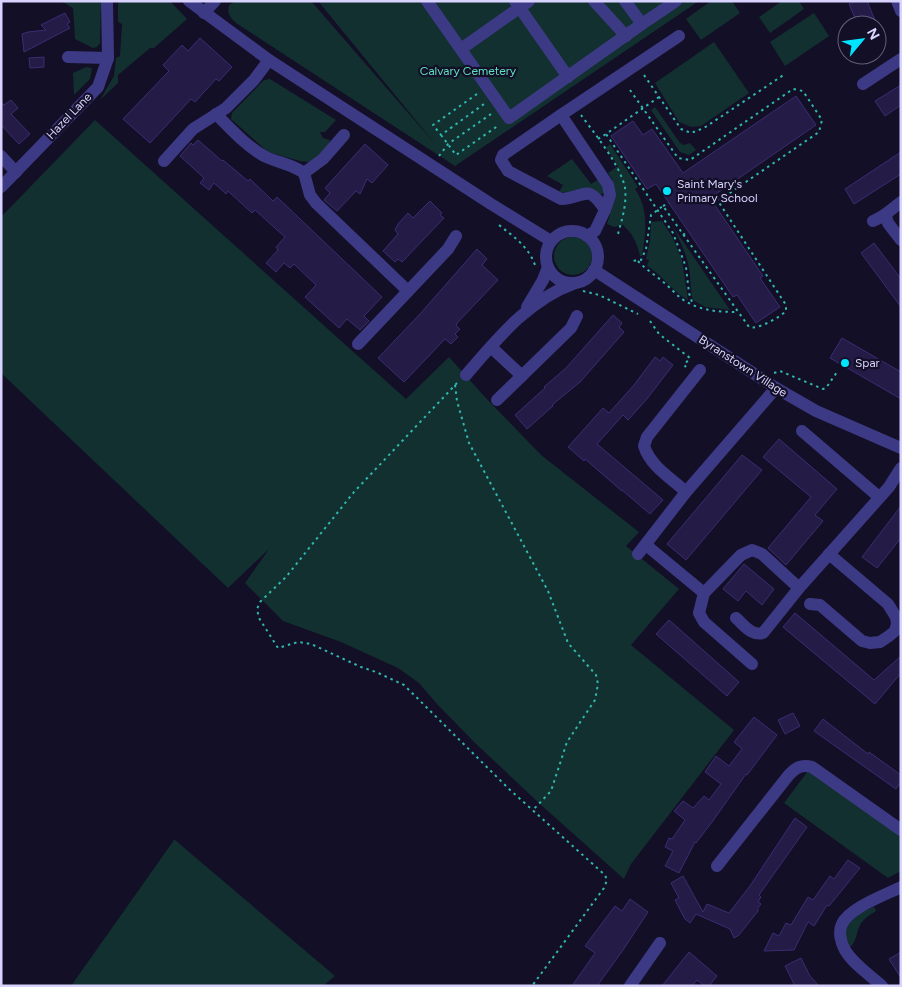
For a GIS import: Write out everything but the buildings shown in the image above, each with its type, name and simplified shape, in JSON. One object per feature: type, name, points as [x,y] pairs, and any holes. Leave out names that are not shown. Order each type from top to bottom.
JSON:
[{"type":"street","name":"Hazel Lane","points":[[1,188],[98,87],[108,58],[107,1]]},
{"type":"street","points":[[189,1],[210,7],[269,60],[551,241]]},
{"type":"street","points":[[427,1],[509,118],[676,1]]},
{"type":"street","points":[[594,1],[626,36]]},
{"type":"street","points":[[625,1],[642,24]]},
{"type":"street","points":[[897,1],[901,11]]},
{"type":"street","points":[[461,49],[522,3],[568,76]]},
{"type":"street","points":[[605,210],[592,195],[586,193],[561,199],[508,171],[503,166],[501,160],[503,155],[679,36]]},
{"type":"street","points":[[68,57],[108,58]]},
{"type":"street","points":[[863,84],[901,59]]},
{"type":"street","points":[[164,161],[193,129],[230,104],[254,80],[269,60]]},
{"type":"street","points":[[216,114],[264,155],[289,164],[304,173],[310,195],[316,203],[408,291]]},
{"type":"street","points":[[561,115],[608,185],[610,196],[605,210],[595,231],[587,236]]},
{"type":"street","points":[[304,173],[323,159],[344,135]]},
{"type":"street","points":[[1,156],[16,172]]},
{"type":"street","points":[[873,221],[886,216],[890,210],[901,202]]},
{"type":"street","points":[[886,216],[888,223],[901,240]]},
{"type":"street","points":[[466,375],[524,312],[551,292],[579,287],[584,279],[594,270],[598,255],[596,248],[587,236],[580,232],[564,232],[557,235],[551,241],[542,268],[543,280],[524,312]]},
{"type":"street","points":[[358,344],[448,249],[456,236]]},
{"type":"street","points":[[542,268],[560,279],[579,287]]},
{"type":"street","name":"Byranstown Village","points":[[594,270],[776,388],[816,411],[901,448]]},
{"type":"street","points":[[497,400],[571,328],[577,316]]},
{"type":"street","points":[[490,347],[522,376]]},
{"type":"street","points":[[686,492],[652,463],[647,456],[644,446],[647,437],[698,372]]},
{"type":"street","points":[[704,593],[642,550],[686,492],[776,388]]},
{"type":"street","points":[[802,431],[879,497]]},
{"type":"street","points":[[736,618],[750,631],[758,634],[763,633],[799,588],[899,474]]},
{"type":"street","points":[[752,664],[704,622],[699,613],[704,593],[741,555],[752,550],[762,554],[799,588]]},
{"type":"street","points":[[810,604],[820,605],[862,641],[870,643],[880,642],[895,631],[896,617],[888,604],[829,554]]},
{"type":"street","points":[[717,866],[794,769],[803,766],[812,767],[901,830]]},
{"type":"street","points":[[882,986],[850,956],[842,944],[840,931],[844,920],[852,913],[901,887]]},
{"type":"street","points":[[630,986],[660,943]]},
{"type":"path","points":[[636,65],[681,130],[691,133],[704,128],[785,74]]},
{"type":"path","points":[[630,90],[678,158],[690,160],[793,89],[803,91],[822,120],[820,132],[718,201],[786,307],[786,311],[782,315],[753,328],[749,327],[663,206]]},
{"type":"path","points":[[441,135],[494,96]]},
{"type":"path","points":[[494,96],[433,125],[456,154],[509,118]]},
{"type":"path","points":[[439,156],[494,96]]},
{"type":"path","points":[[598,139],[659,97]]},
{"type":"path","points":[[606,134],[673,233],[682,252],[693,305]]},
{"type":"path","points":[[630,261],[641,260],[644,255],[651,215],[669,203]]},
{"type":"path","points":[[493,219],[521,243],[542,268]]},
{"type":"path","points":[[683,234],[688,231]]},
{"type":"path","points":[[698,255],[702,252]]},
{"type":"path","points":[[638,261],[681,298],[693,305],[713,312],[738,312]]},
{"type":"path","points":[[711,273],[715,270]]},
{"type":"path","points":[[579,287],[640,315]]},
{"type":"path","points":[[725,293],[729,291]]},
{"type":"path","points":[[656,323],[648,318],[659,334],[690,358],[684,365],[698,372]]},
{"type":"path","points":[[774,373],[780,371],[823,389],[826,388],[837,372]]},
{"type":"path","points":[[466,375],[354,492],[286,577],[260,602],[257,609],[259,618],[278,648],[292,643],[304,642],[404,685],[509,789],[600,870],[607,880],[604,888],[532,986]]},
{"type":"path","points":[[455,385],[457,401],[469,443],[548,591],[568,643],[596,675],[598,684],[595,700],[567,742],[551,791],[533,811]]},
{"type":"green space","points":[[61,1],[101,1],[100,43],[97,47],[93,48],[75,39],[73,8]]},
{"type":"green space","points":[[118,1],[170,1],[187,19],[154,48],[150,48],[118,75],[118,83],[100,100],[114,76],[116,58],[120,56],[122,24],[118,22]]},
{"type":"green space","name":"Calvary Cemetery","points":[[236,1],[311,1],[436,145],[318,1],[699,1],[455,166],[236,23],[228,11],[229,5]]},
{"type":"green space","points":[[711,1],[732,1],[740,13],[701,40],[686,19]]},
{"type":"green space","points":[[782,1],[799,1],[804,9],[770,33],[759,17]]},
{"type":"green space","points":[[814,13],[829,36],[785,66],[770,42]]},
{"type":"green space","points":[[714,42],[749,93],[701,126],[691,127],[679,122],[655,83]]},
{"type":"green space","points":[[86,67],[92,68],[90,79],[74,95],[73,73]]},
{"type":"green space","points":[[270,79],[336,120],[325,132],[320,132],[323,138],[330,140],[328,147],[313,161],[300,161],[268,152],[231,119],[232,113],[264,80]]},
{"type":"green space","points":[[655,107],[680,143],[684,145],[690,143],[696,150],[689,155],[680,152],[651,110]]},
{"type":"green space","points":[[95,120],[406,399],[449,357],[541,455],[639,532],[626,546],[679,589],[631,645],[734,730],[631,864],[624,879],[474,742],[419,683],[398,668],[341,642],[283,621],[245,583],[269,549],[228,588],[1,373],[1,217]]},
{"type":"green space","points":[[610,144],[638,187],[635,189],[643,205],[645,221],[645,239],[642,256],[640,256],[632,235],[623,225],[614,227],[607,224],[615,198],[612,179],[608,173],[618,166],[606,148]]},
{"type":"green space","points":[[572,159],[591,184],[598,180],[604,190],[603,194],[585,188],[568,193],[559,192],[563,185],[547,176]]},
{"type":"green space","points":[[662,221],[673,238],[682,260],[688,300],[677,293],[647,266],[649,260],[646,259],[651,222]]},
{"type":"green space","points":[[671,224],[730,310],[705,307],[693,300],[686,256]]},
{"type":"green space","points":[[573,237],[580,238],[586,243],[591,249],[591,263],[586,269],[580,274],[573,275],[566,274],[560,269],[555,263],[554,256],[555,249],[560,243],[566,238]]},
{"type":"green space","points":[[808,771],[901,836],[901,871],[888,878],[784,803]]},
{"type":"green space","points":[[174,840],[335,976],[323,986],[71,986]]},
{"type":"green space","points":[[874,907],[876,911],[862,923],[850,947],[844,932],[846,927],[856,916]]},
{"type":"place","name":"Saint Mary's Primary School","points":[[667,191]]},
{"type":"place","name":"Spar","points":[[845,363]]}]
